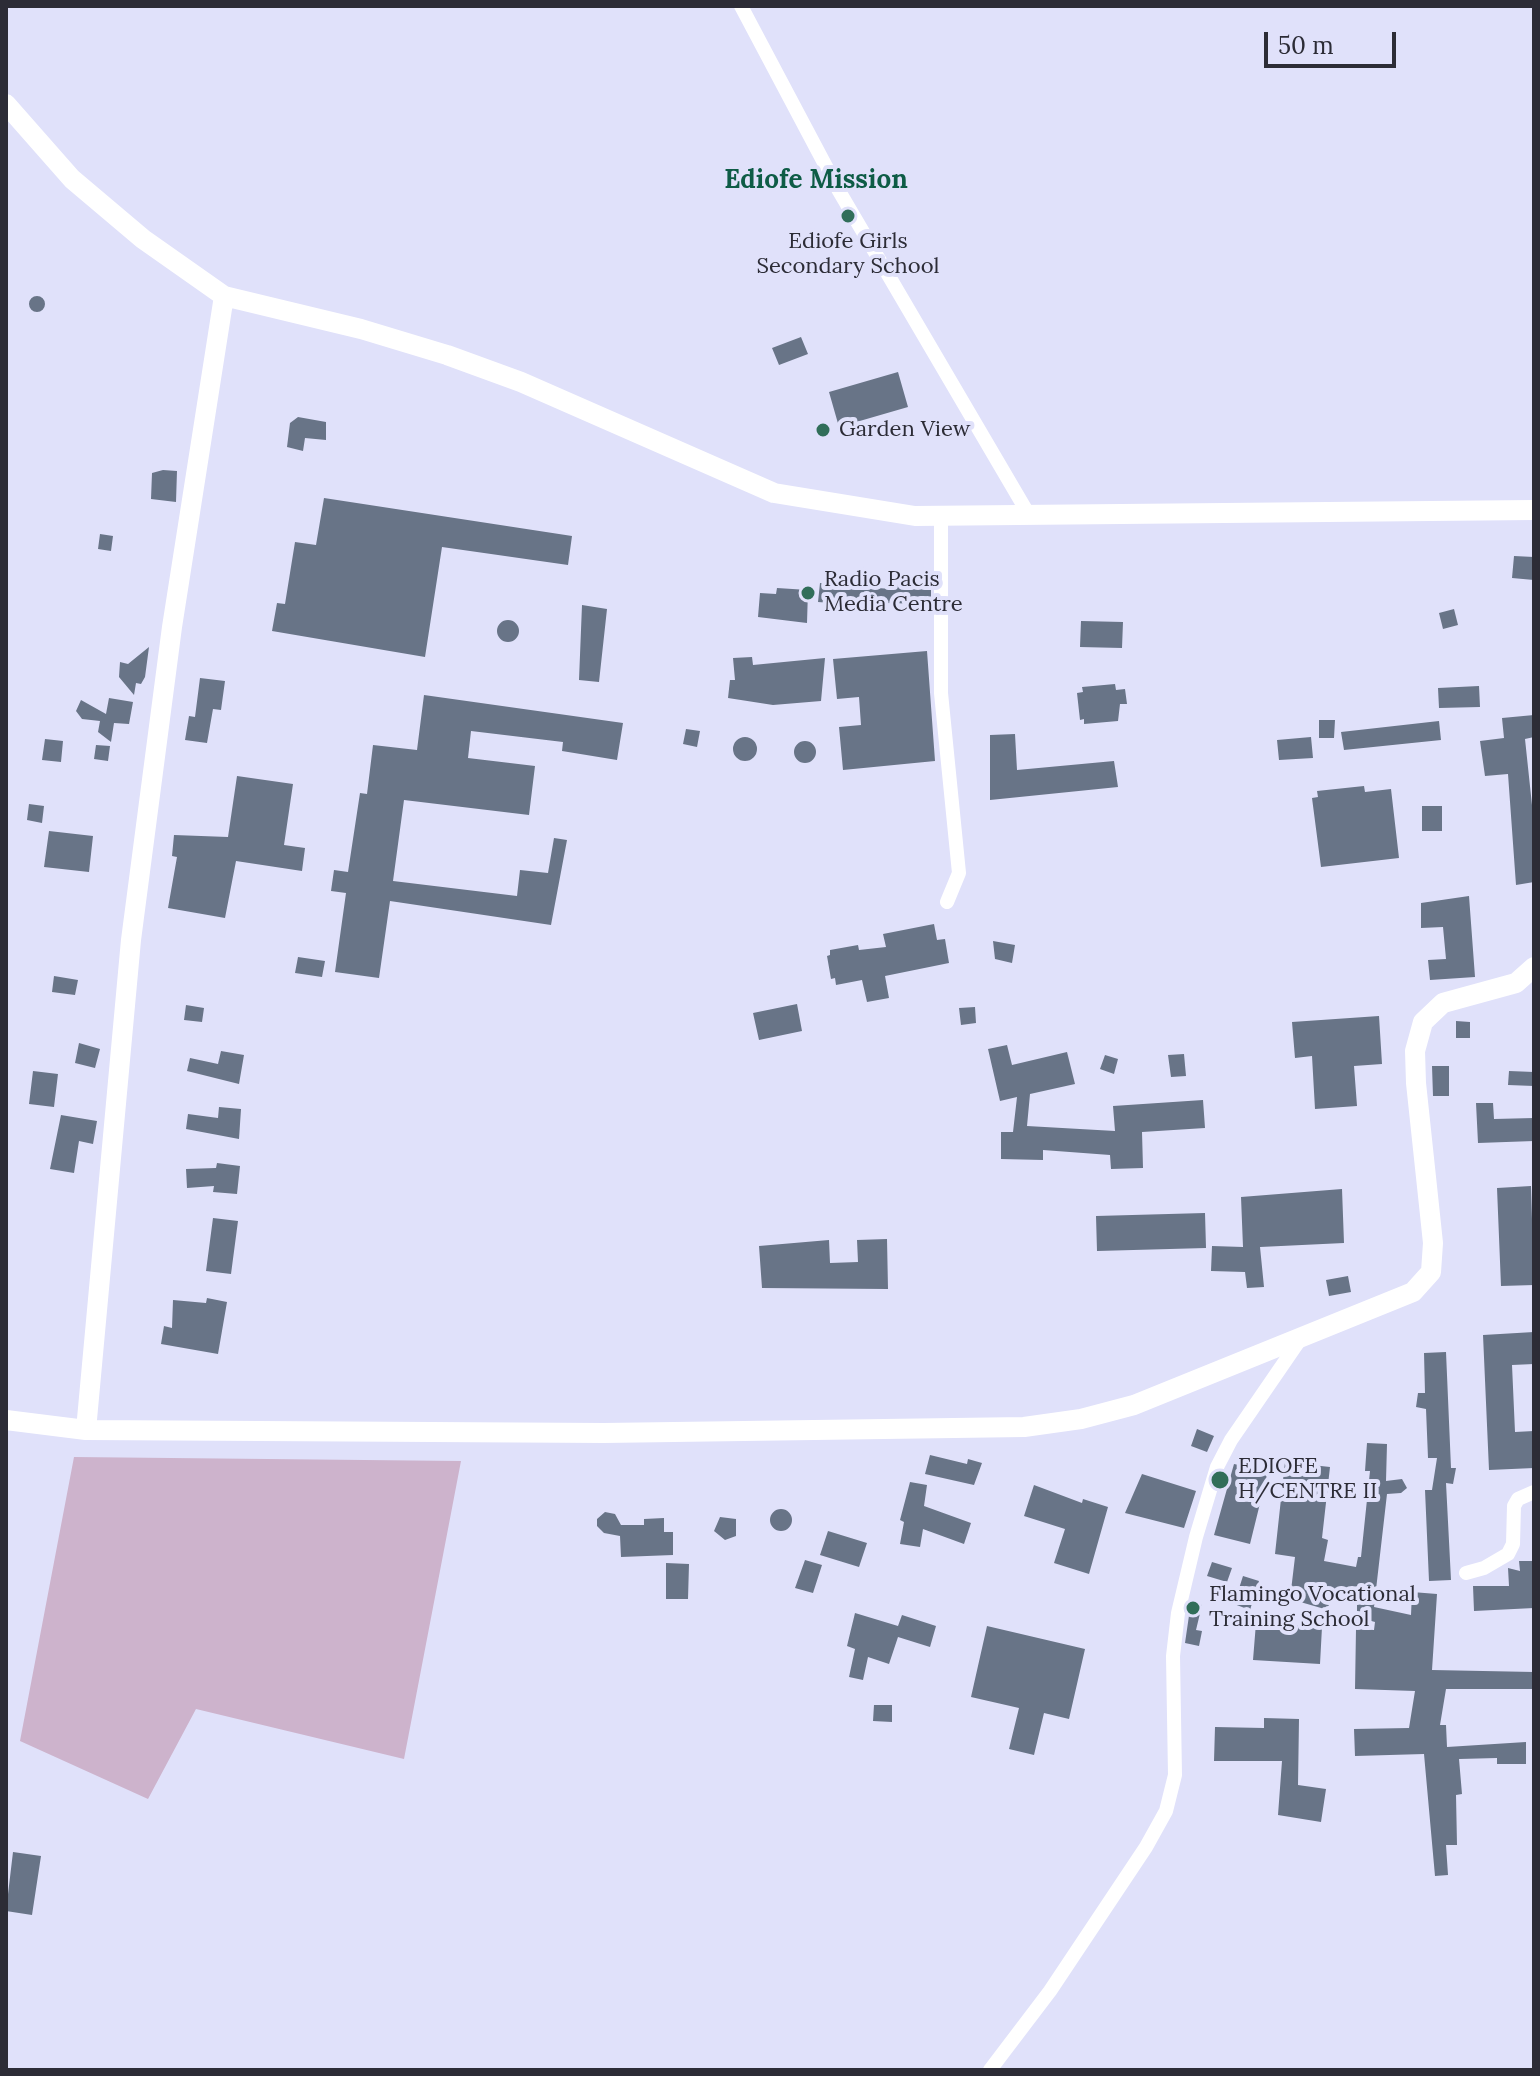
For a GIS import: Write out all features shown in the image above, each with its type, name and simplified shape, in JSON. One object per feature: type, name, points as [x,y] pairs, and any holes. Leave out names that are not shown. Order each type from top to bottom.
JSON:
[{"type":"street","points":[[741,6],[839,191],[1029,515]]},
{"type":"street","points":[[6,104],[72,179],[143,239],[224,296],[361,329],[447,355],[521,382],[774,493],[915,516],[1534,510]]},
{"type":"street","points":[[86,1430],[131,940],[172,627],[224,296]]},
{"type":"street","points":[[941,516],[941,693],[959,873],[947,902]]},
{"type":"street","points":[[6,1420],[86,1430],[604,1433],[1024,1427],[1081,1419],[1134,1405],[1299,1341],[1413,1292],[1431,1272],[1433,1243],[1415,1051],[1423,1022],[1443,1003],[1516,983],[1534,967]]},
{"type":"street","points":[[990,2070],[1050,1991],[1146,1847],[1166,1811],[1175,1775],[1173,1656],[1178,1613],[1196,1537],[1217,1467],[1231,1440],[1299,1341]]},
{"type":"street","points":[[1466,1573],[1484,1568],[1508,1554],[1513,1544],[1514,1506],[1518,1499],[1534,1492]]},
{"type":"shaded area","points":[[74,1457],[461,1461],[404,1759],[196,1709],[148,1799],[20,1741]]},
{"type":"building","points":[[37,296],[43,298],[43,310],[37,312],[31,310],[29,304],[31,298]]},
{"type":"building","points":[[801,337],[808,354],[779,365],[772,348]]},
{"type":"building","points":[[898,372],[908,407],[839,427],[829,392]]},
{"type":"building","points":[[298,417],[326,422],[326,440],[305,438],[303,451],[287,447],[290,423]]},
{"type":"building","points":[[177,471],[176,502],[151,499],[152,473]]},
{"type":"building","points":[[324,498],[572,536],[568,565],[442,547],[425,657],[272,631],[277,603],[285,604],[295,542],[316,545]]},
{"type":"building","points":[[100,534],[113,536],[111,551],[98,549]]},
{"type":"building","points":[[1514,556],[1534,557],[1534,580],[1512,578]]},
{"type":"building","points":[[820,583],[890,589],[890,584],[931,585],[931,604],[884,603],[884,607],[818,602]]},
{"type":"building","points":[[777,588],[808,590],[807,623],[758,617],[760,593],[776,594]]},
{"type":"building","points":[[582,605],[607,609],[599,682],[579,680]]},
{"type":"building","points":[[1454,609],[1458,625],[1443,629],[1439,613]]},
{"type":"building","points":[[508,620],[516,623],[519,631],[516,639],[508,642],[500,639],[497,631],[500,623]]},
{"type":"building","points":[[1081,621],[1123,622],[1122,648],[1080,647]]},
{"type":"building","points":[[149,647],[145,677],[141,684],[136,683],[134,695],[119,677],[120,662],[128,664]]},
{"type":"building","points":[[927,651],[935,761],[843,770],[839,727],[861,725],[859,697],[837,699],[833,659]]},
{"type":"building","points":[[752,657],[753,665],[825,658],[821,701],[773,705],[728,698],[730,680],[735,680],[733,658]]},
{"type":"building","points":[[200,678],[225,681],[221,710],[213,709],[207,743],[185,740],[189,716],[195,717]]},
{"type":"building","points":[[1115,684],[1116,690],[1125,689],[1127,704],[1120,704],[1118,721],[1084,724],[1084,719],[1080,720],[1077,693],[1083,692],[1082,687]]},
{"type":"building","points":[[1479,686],[1480,707],[1439,708],[1438,688]]},
{"type":"building","points":[[424,695],[623,723],[617,760],[562,751],[563,742],[471,731],[468,758],[535,766],[529,815],[404,800],[393,881],[517,896],[520,870],[548,873],[554,838],[567,840],[551,925],[390,901],[379,978],[335,972],[346,893],[331,891],[334,870],[348,872],[360,793],[367,794],[373,745],[417,750]]},
{"type":"building","points":[[109,698],[133,702],[129,724],[114,723],[111,742],[98,732],[100,721],[82,719],[76,711],[81,700],[106,714]]},
{"type":"building","points":[[1534,715],[1534,737],[1525,739],[1534,824],[1534,882],[1516,885],[1508,774],[1485,776],[1480,741],[1504,738],[1502,718]]},
{"type":"building","points":[[1319,720],[1335,720],[1334,738],[1319,738]]},
{"type":"building","points":[[1439,721],[1441,740],[1344,750],[1341,732]]},
{"type":"building","points":[[686,729],[700,731],[697,747],[683,744]]},
{"type":"building","points":[[1015,734],[1017,770],[1114,761],[1118,787],[990,800],[990,735]]},
{"type":"building","points":[[745,737],[753,741],[757,749],[753,757],[745,761],[737,757],[733,749],[737,741]]},
{"type":"building","points":[[1311,737],[1313,758],[1279,760],[1277,740]]},
{"type":"building","points":[[45,739],[63,741],[61,762],[42,760]]},
{"type":"building","points":[[805,741],[813,744],[816,752],[813,760],[805,763],[797,760],[794,752],[797,744]]},
{"type":"building","points":[[96,745],[110,746],[108,761],[94,759]]},
{"type":"building","points":[[237,776],[293,784],[284,845],[305,848],[302,871],[236,861],[225,918],[168,908],[177,857],[172,856],[174,835],[228,837]]},
{"type":"building","points":[[1364,786],[1365,792],[1391,789],[1399,858],[1321,867],[1312,798],[1318,797],[1317,791]]},
{"type":"building","points":[[29,804],[44,806],[42,823],[27,820]]},
{"type":"building","points":[[1422,806],[1442,806],[1442,831],[1422,831]]},
{"type":"building","points":[[49,831],[93,836],[89,872],[44,867]]},
{"type":"building","points":[[1469,896],[1475,977],[1430,980],[1428,960],[1446,959],[1443,927],[1421,928],[1421,903]]},
{"type":"building","points":[[934,924],[937,940],[945,939],[949,963],[885,976],[889,998],[867,1002],[862,980],[836,985],[835,978],[831,979],[827,956],[830,950],[858,945],[859,950],[886,947],[883,934]]},
{"type":"building","points":[[993,941],[1015,945],[1012,963],[995,959]]},
{"type":"building","points":[[298,957],[325,961],[322,977],[295,973]]},
{"type":"building","points":[[54,976],[78,980],[75,995],[52,992]]},
{"type":"building","points":[[797,1004],[802,1031],[759,1040],[753,1013]]},
{"type":"building","points":[[186,1005],[204,1008],[202,1022],[184,1020]]},
{"type":"building","points":[[975,1007],[976,1023],[961,1025],[959,1008]]},
{"type":"building","points":[[1379,1016],[1382,1064],[1354,1066],[1357,1106],[1315,1109],[1312,1056],[1295,1058],[1292,1022]]},
{"type":"building","points":[[1456,1021],[1470,1022],[1470,1038],[1456,1038]]},
{"type":"building","points":[[79,1043],[100,1049],[95,1068],[75,1063]]},
{"type":"building","points":[[1007,1045],[1012,1065],[1067,1052],[1075,1084],[1030,1094],[1027,1126],[1115,1131],[1113,1106],[1203,1100],[1205,1128],[1142,1132],[1143,1168],[1111,1169],[1110,1155],[1043,1150],[1043,1160],[1001,1159],[1001,1132],[1013,1132],[1017,1097],[1000,1101],[988,1049]]},
{"type":"building","points":[[221,1051],[244,1055],[239,1084],[187,1071],[190,1058],[218,1064]]},
{"type":"building","points":[[1184,1054],[1186,1076],[1171,1077],[1168,1055]]},
{"type":"building","points":[[1105,1055],[1118,1059],[1114,1074],[1100,1069]]},
{"type":"building","points":[[1432,1066],[1449,1066],[1449,1096],[1433,1096]]},
{"type":"building","points":[[33,1071],[58,1074],[54,1107],[29,1104]]},
{"type":"building","points":[[1509,1071],[1534,1072],[1534,1086],[1508,1085]]},
{"type":"building","points":[[1476,1103],[1493,1103],[1494,1119],[1534,1118],[1534,1141],[1478,1143]]},
{"type":"building","points":[[219,1107],[241,1109],[239,1139],[186,1129],[188,1114],[218,1118]]},
{"type":"building","points":[[61,1115],[97,1121],[93,1144],[79,1141],[74,1173],[50,1169]]},
{"type":"building","points":[[217,1163],[240,1166],[237,1194],[213,1192],[214,1186],[187,1188],[186,1169],[216,1168]]},
{"type":"building","points":[[1531,1186],[1534,1285],[1501,1286],[1497,1188]]},
{"type":"building","points":[[1342,1189],[1344,1243],[1260,1247],[1264,1287],[1247,1288],[1245,1272],[1211,1271],[1212,1246],[1243,1247],[1241,1197]]},
{"type":"building","points":[[1205,1213],[1206,1248],[1097,1251],[1096,1216]]},
{"type":"building","points":[[213,1218],[238,1221],[231,1274],[206,1271]]},
{"type":"building","points":[[887,1239],[888,1289],[762,1288],[759,1246],[829,1240],[830,1263],[858,1262],[857,1240]]},
{"type":"building","points":[[1348,1276],[1351,1292],[1329,1296],[1326,1280]]},
{"type":"building","points":[[207,1298],[227,1302],[218,1354],[161,1344],[164,1326],[172,1328],[173,1300],[206,1303]]},
{"type":"building","points":[[1534,1332],[1534,1364],[1512,1365],[1515,1432],[1534,1431],[1534,1468],[1489,1470],[1483,1335]]},
{"type":"building","points":[[1446,1352],[1451,1468],[1456,1468],[1453,1484],[1446,1483],[1451,1580],[1429,1581],[1425,1490],[1432,1490],[1437,1458],[1428,1458],[1426,1409],[1416,1407],[1418,1393],[1425,1393],[1424,1353]]},
{"type":"building","points":[[1197,1429],[1214,1436],[1207,1452],[1191,1446]]},
{"type":"building","points":[[1367,1443],[1387,1444],[1386,1481],[1402,1479],[1407,1488],[1401,1493],[1387,1494],[1374,1607],[1411,1615],[1412,1592],[1437,1594],[1432,1670],[1534,1672],[1534,1689],[1446,1689],[1440,1725],[1446,1725],[1447,1747],[1526,1742],[1526,1764],[1497,1764],[1497,1758],[1459,1759],[1462,1794],[1456,1795],[1457,1845],[1446,1845],[1448,1875],[1435,1876],[1424,1754],[1355,1756],[1354,1729],[1409,1728],[1415,1691],[1355,1689],[1356,1629],[1374,1630],[1375,1622],[1357,1617],[1357,1601],[1330,1596],[1328,1610],[1290,1599],[1295,1557],[1275,1554],[1285,1462],[1330,1467],[1322,1538],[1328,1540],[1324,1561],[1356,1567],[1358,1557],[1361,1557],[1370,1471],[1365,1471]]},
{"type":"building","points":[[930,1455],[967,1464],[968,1459],[982,1463],[974,1485],[925,1474]]},
{"type":"building","points":[[1234,1464],[1268,1471],[1250,1544],[1214,1535]]},
{"type":"building","points":[[1142,1474],[1196,1491],[1184,1528],[1125,1513]]},
{"type":"building","points":[[910,1482],[927,1485],[924,1506],[971,1523],[964,1544],[923,1529],[920,1547],[900,1544],[904,1522],[900,1520]]},
{"type":"building","points":[[1034,1485],[1082,1503],[1083,1499],[1108,1507],[1089,1574],[1054,1563],[1065,1529],[1024,1516]]},
{"type":"building","points":[[781,1509],[789,1512],[792,1520],[789,1528],[781,1531],[773,1528],[770,1520],[773,1512]]},
{"type":"building","points":[[605,1512],[615,1514],[621,1525],[644,1525],[644,1519],[664,1518],[664,1532],[673,1532],[673,1555],[621,1557],[620,1536],[604,1533],[597,1526],[597,1519]]},
{"type":"building","points":[[720,1517],[736,1519],[736,1536],[725,1540],[714,1531]]},
{"type":"building","points":[[828,1531],[867,1543],[859,1567],[820,1555]]},
{"type":"building","points":[[805,1560],[822,1565],[813,1593],[795,1588]]},
{"type":"building","points":[[1519,1561],[1534,1561],[1534,1608],[1474,1611],[1473,1586],[1509,1586],[1508,1568],[1520,1571]]},
{"type":"building","points":[[1212,1562],[1232,1568],[1227,1582],[1207,1576]]},
{"type":"building","points":[[666,1563],[689,1564],[688,1599],[666,1599]]},
{"type":"building","points":[[1243,1576],[1259,1581],[1250,1610],[1234,1604]]},
{"type":"building","points":[[1191,1602],[1202,1605],[1196,1630],[1202,1631],[1199,1646],[1185,1643]]},
{"type":"building","points":[[855,1613],[898,1626],[902,1615],[936,1626],[930,1647],[898,1637],[889,1664],[868,1657],[863,1680],[849,1677],[855,1649],[847,1646]]},
{"type":"building","points":[[1256,1623],[1322,1627],[1320,1664],[1253,1660]]},
{"type":"building","points":[[987,1626],[1085,1649],[1069,1719],[1044,1713],[1034,1755],[1009,1749],[1019,1708],[971,1697]]},
{"type":"building","points":[[874,1705],[892,1705],[892,1722],[873,1721]]},
{"type":"building","points":[[1264,1718],[1299,1719],[1298,1785],[1326,1789],[1321,1822],[1278,1815],[1282,1761],[1214,1761],[1215,1727],[1264,1728]]},
{"type":"building","points":[[13,1852],[41,1856],[32,1915],[6,1911]]},
{"type":"place","name":"Ediofe Girls Secondary School","points":[[848,216]]},
{"type":"place","name":"Garden View","points":[[823,430]]},
{"type":"place","name":"Radio Pacis Media Centre","points":[[808,593]]},
{"type":"place","name":"EDIOFE H/CENTRE II","points":[[1220,1480]]},
{"type":"place","name":"Flamingo Vocational Training School","points":[[1193,1608]]},
{"type":"district","name":"Ediofe Mission","points":[[816,181]]}]
